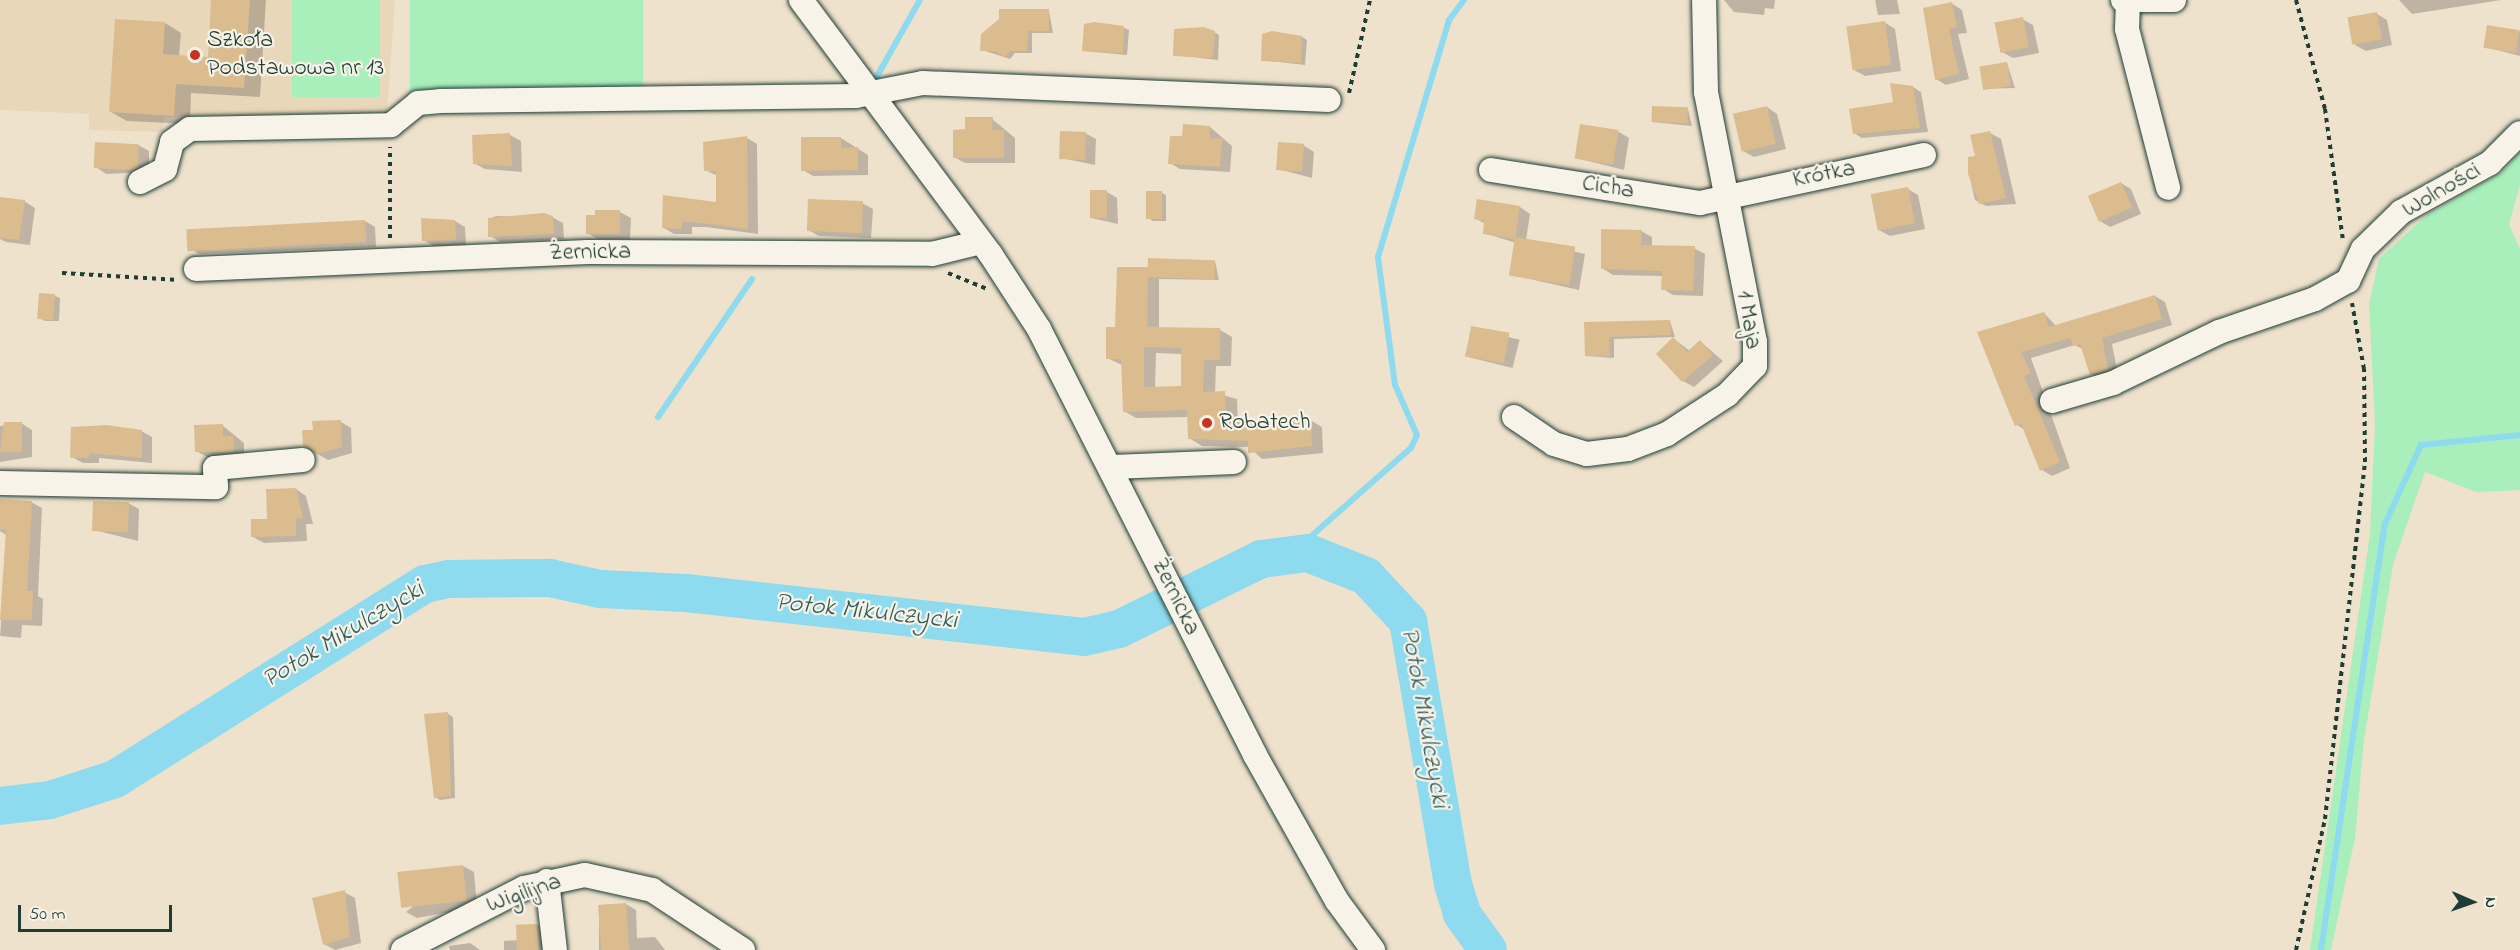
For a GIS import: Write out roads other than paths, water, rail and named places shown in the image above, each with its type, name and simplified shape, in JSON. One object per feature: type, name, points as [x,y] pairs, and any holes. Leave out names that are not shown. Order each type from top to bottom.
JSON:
[{"type":"street","name":"Żernicka","points":[[801,0],[981,242],[1039,329],[1113,467],[1161,573],[1191,632],[1309,853],[1373,950]]},
{"type":"street","name":"1 Maja","points":[[1514,417],[1554,444],[1587,454],[1628,449],[1667,434],[1734,388],[1755,366],[1755,342],[1723,197],[1706,92],[1704,0]]},
{"type":"street","points":[[2168,188],[2127,29],[2125,1],[2174,0]]},
{"type":"street","points":[[140,182],[165,169],[172,142],[190,129],[390,125],[418,103],[441,101],[870,93],[923,83],[1329,100]]},
{"type":"street","name":"Wolności","points":[[2052,401],[2113,383],[2219,332],[2315,299],[2348,281],[2363,249],[2402,212],[2490,163],[2520,133]]},
{"type":"street","name":"Krótka","points":[[1723,197],[1924,155]]},
{"type":"street","name":"Cicha","points":[[1491,170],[1700,203],[1723,197]]},
{"type":"street","name":"Żernicka","points":[[196,269],[588,252],[932,254],[981,242]]},
{"type":"street","points":[[0,483],[216,487],[215,468],[303,460]]},
{"type":"street","points":[[1113,467],[1234,462]]},
{"type":"street","name":"Wigilijna","points":[[403,950],[547,881],[585,875],[652,890],[743,950]]},
{"type":"street","points":[[547,881],[555,950]]},
{"type":"waterway","points":[[876,78],[920,0]]},
{"type":"waterway","points":[[1291,554],[1411,448],[1417,435],[1395,385],[1378,257],[1449,20],[1464,0]]},
{"type":"waterway","points":[[658,417],[752,279]]},
{"type":"waterway","points":[[2321,950],[2385,524],[2421,445],[2520,435]]},
{"type":"waterway","name":"Potok Mikulczycki","points":[[0,806],[50,800],[115,779],[425,584],[448,579],[550,578],[600,589],[686,593],[1084,637],[1119,629],[1261,559],[1308,553],[1366,576],[1408,621],[1453,884],[1462,914],[1488,950]]},
{"type":"place","name":"Szkoła Podstawowa nr 13","points":[[195,55]]},
{"type":"place","name":"Robatech","points":[[1207,423]]}]
